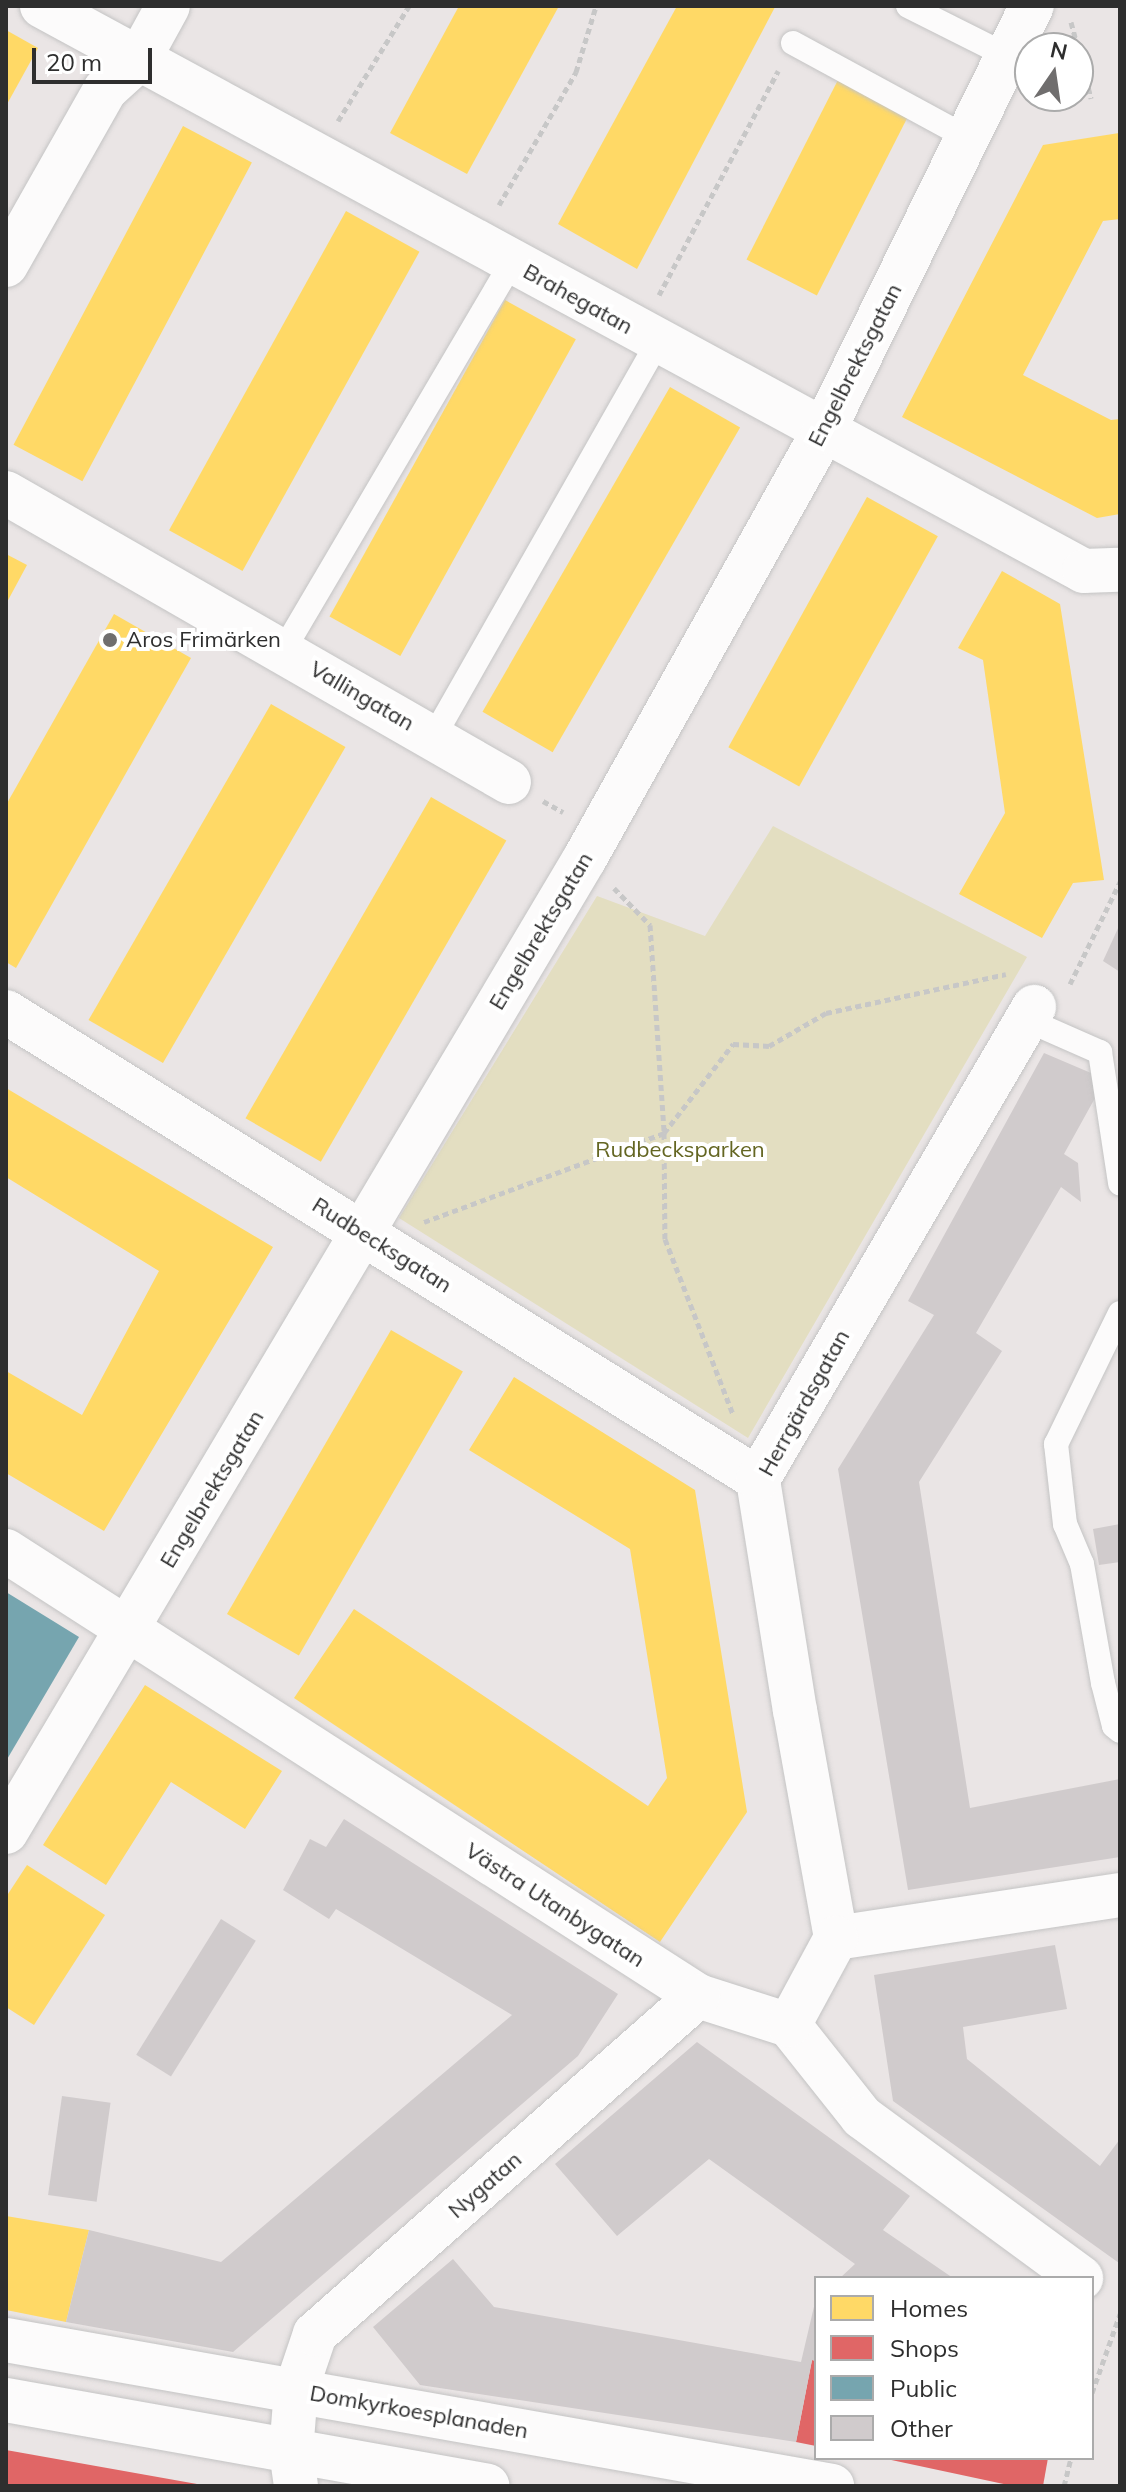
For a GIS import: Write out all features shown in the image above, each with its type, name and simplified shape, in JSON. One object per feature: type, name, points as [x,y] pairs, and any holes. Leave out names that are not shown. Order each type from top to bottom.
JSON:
[{"type":"street","name":"Brahegatan","points":[[42,6],[1084,571],[1120,570]]},
{"type":"street","points":[[6,265],[105,90],[139,59],[168,6]]},
{"type":"street","name":"Engelbrektsgatan","points":[[6,1832],[585,858],[823,432],[1032,6]]},
{"type":"street","name":"Vallingatan","points":[[6,493],[509,782]]},
{"type":"street","name":"Rudbecksgatan","points":[[6,1012],[758,1479]]},
{"type":"street","name":"Herrgärdsgatan","points":[[836,1938],[758,1479],[1030,1014]]},
{"type":"street","name":"Västra Utanbygatan","points":[[6,1551],[129,1627],[698,1996],[789,2025]]},
{"type":"street","points":[[1076,2276],[862,2117],[789,2025],[836,1938],[1120,1895]]},
{"type":"street","name":"Nygatan","points":[[293,2469],[296,2390],[315,2334],[698,1996]]},
{"type":"street","name":"Domkyrkoesplanaden","points":[[6,2340],[832,2486]]},
{"type":"street","points":[[6,2400],[293,2469],[487,2486]]},
{"type":"lane","points":[[908,6],[1008,56]]},
{"type":"lane","points":[[793,43],[968,138]]},
{"type":"lane","points":[[283,651],[495,253]]},
{"type":"lane","points":[[433,738],[649,337]]},
{"type":"lane","points":[[1030,1014],[1100,1052],[1120,1183]]},
{"type":"lane","points":[[1120,1313],[1056,1444],[1065,1524],[1082,1564],[1103,1683],[1114,1726],[1120,1731]]},
{"type":"path","points":[[316,155],[409,6]]},
{"type":"path","points":[[495,253],[576,72],[596,6]]},
{"type":"path","points":[[649,337],[793,43]]},
{"type":"path","points":[[585,858],[650,925],[664,1133],[665,1239],[758,1479]]},
{"type":"path","points":[[364,1234],[438,1220],[664,1133],[733,1044],[769,1046],[826,1013],[1009,973],[1030,1014],[1058,1009],[1120,882]]},
{"type":"path","points":[[1094,2359],[1098,2292]]},
{"type":"path","points":[[1064,2486],[1070,2460]]},
{"type":"green space","name":"Rudbecksparken","points":[[773,826],[1027,957],[748,1438],[399,1218],[597,896],[705,936]]},
{"type":"building: Homes","points":[[459,6],[559,6],[467,174],[390,133]]},
{"type":"building: Homes","points":[[677,6],[775,7],[637,269],[558,224]]},
{"type":"building: Homes","points":[[6,30],[38,48],[6,106]]},
{"type":"building: Homes","points":[[840,76],[910,112],[817,295],[746,260]]},
{"type":"building: Homes","points":[[183,126],[252,163],[82,481],[14,445]]},
{"type":"building: Homes","points":[[1119,133],[1120,219],[1103,221],[1023,375],[1111,420],[1120,419],[1120,514],[1097,518],[902,417],[1043,145]]},
{"type":"building: Homes","points":[[346,211],[419,252],[243,571],[169,530]]},
{"type":"building: Homes","points":[[505,300],[576,339],[400,656],[329,617]]},
{"type":"building: Homes","points":[[670,387],[740,428],[553,752],[483,712]]},
{"type":"building: Homes","points":[[867,497],[938,536],[799,786],[728,747]]},
{"type":"building: Homes","points":[[6,554],[27,565],[6,604]]},
{"type":"building: Homes","points":[[1002,571],[1060,604],[1104,880],[1073,883],[1042,938],[959,894],[1005,813],[983,660],[958,648]]},
{"type":"building: Homes","points":[[114,614],[191,658],[16,968],[6,962],[6,805]]},
{"type":"building: Homes","points":[[271,704],[345,747],[163,1063],[88,1020]]},
{"type":"building: Homes","points":[[431,797],[506,840],[321,1162],[246,1118]]},
{"type":"building: Homes","points":[[6,1088],[273,1247],[104,1531],[6,1473],[6,1371],[82,1415],[159,1271],[6,1177]]},
{"type":"building: Homes","points":[[391,1330],[463,1372],[299,1656],[227,1614]]},
{"type":"building: Homes","points":[[514,1377],[695,1490],[747,1812],[660,1942],[294,1698],[354,1609],[648,1806],[667,1778],[630,1549],[469,1450]]},
{"type":"building: Homes","points":[[145,1685],[282,1771],[245,1829],[171,1782],[106,1885],[43,1845]]},
{"type":"building: Homes","points":[[27,1865],[105,1915],[34,2025],[6,2007],[6,1897]]},
{"type":"building: Homes","points":[[6,2216],[89,2230],[66,2322],[6,2310]]},
{"type":"building: Shops","points":[[812,2360],[814,2446],[796,2442]]},
{"type":"building: Shops","points":[[6,2450],[197,2484],[197,2486],[6,2486]]},
{"type":"building: Shops","points":[[891,2460],[1048,2460],[1043,2486],[1013,2486]]},
{"type":"building: Public","points":[[6,1592],[79,1637],[6,1761]]},
{"type":"building: Other","points":[[1120,924],[1120,972],[1103,961]]},
{"type":"building: Other","points":[[1044,1053],[1091,1073],[1095,1098],[1064,1154],[1078,1163],[1081,1202],[1061,1187],[976,1333],[1002,1351],[919,1482],[970,1808],[1120,1779],[1120,1857],[908,1890],[838,1469],[934,1315],[908,1301]]},
{"type":"building: Other","points":[[1120,1524],[1120,1562],[1099,1565],[1093,1529]]},
{"type":"building: Other","points":[[344,1819],[618,1994],[578,2056],[233,2352],[66,2322],[89,2230],[221,2262],[512,2015],[336,1909],[329,1919],[283,1890],[310,1839],[326,1847]]},
{"type":"building: Other","points":[[221,1919],[256,1941],[171,2076],[136,2055]]},
{"type":"building: Other","points":[[1055,1945],[1067,2009],[963,2027],[967,2059],[1100,2166],[1120,2139],[1119,2263],[893,2101],[874,1975]]},
{"type":"building: Other","points":[[697,2042],[910,2196],[883,2230],[950,2276],[842,2276],[855,2264],[709,2159],[617,2236],[555,2164]]},
{"type":"building: Other","points":[[62,2096],[111,2103],[97,2202],[48,2195]]},
{"type":"building: Other","points":[[453,2259],[494,2307],[801,2362],[814,2307],[814,2360],[796,2442],[420,2385],[373,2327]]},
{"type":"place","name":"Aros Frimärken","points":[[110,640]]}]
